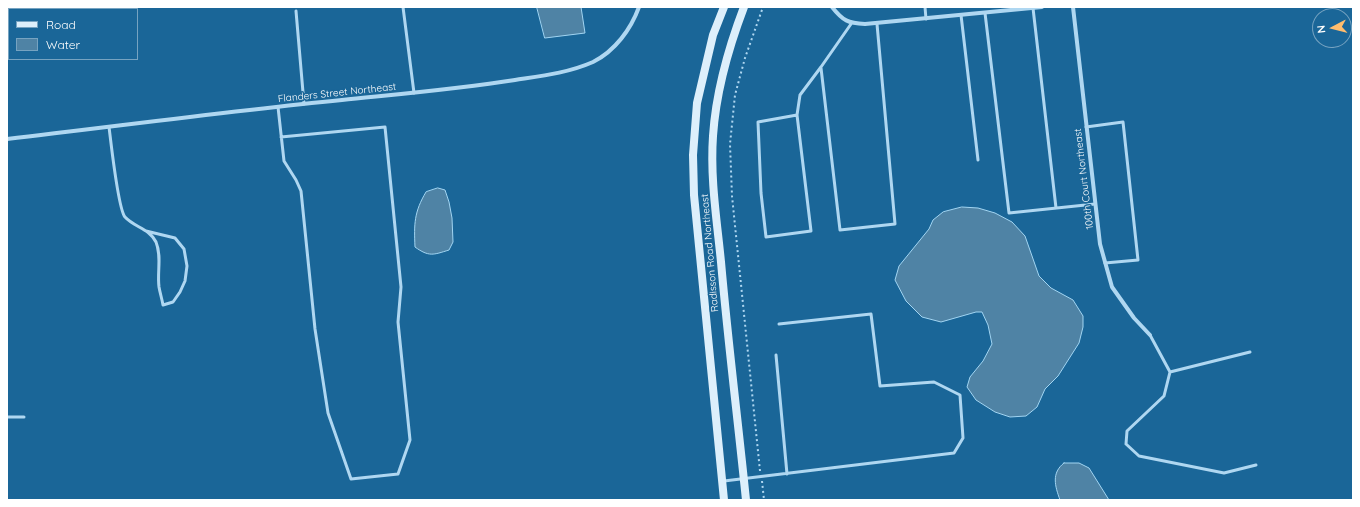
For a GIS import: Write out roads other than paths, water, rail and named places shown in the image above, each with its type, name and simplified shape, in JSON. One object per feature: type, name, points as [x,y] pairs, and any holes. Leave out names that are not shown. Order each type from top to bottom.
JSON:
[{"type":"main road","name":"Radisson Road Northeast","points":[[724,7],[713,35],[697,103],[693,155],[694,196],[724,500]]},
{"type":"main road","name":"Radisson Road Northeast","points":[[744,7],[732,37],[722,72],[713,137],[713,167],[723,284],[746,500]]},
{"type":"street","name":"Flanders Street Northeast","points":[[7,139],[304,104],[464,88],[564,72],[594,62],[606,53],[623,38],[639,7]]},
{"type":"street","points":[[832,7],[838,15],[851,24],[876,24],[985,13],[1000,9],[1037,7]]},
{"type":"street","name":"100th Court Northeast","points":[[1073,7],[1100,244],[1112,287],[1134,318],[1150,335]]},
{"type":"lane","points":[[403,7],[414,93]]},
{"type":"lane","points":[[925,7],[926,19]]},
{"type":"lane","points":[[1037,7],[1056,208]]},
{"type":"lane","points":[[296,11],[304,104]]},
{"type":"lane","points":[[985,13],[1009,213],[1095,204]]},
{"type":"lane","points":[[961,15],[978,160]]},
{"type":"lane","points":[[797,115],[758,122],[761,193],[766,238],[811,231],[797,115],[800,95],[851,24]]},
{"type":"lane","points":[[821,67],[840,230],[895,224],[876,24]]},
{"type":"lane","points":[[278,107],[281,137],[284,161],[301,191],[315,329],[328,413],[352,478],[398,474],[410,440],[398,322],[401,287],[385,127],[281,137]]},
{"type":"lane","points":[[1086,127],[1123,122],[1138,260],[1105,264]]},
{"type":"lane","points":[[109,127],[120,203],[124,216],[146,231],[155,240],[160,254],[159,287],[164,305],[173,302],[185,281],[187,266],[184,249],[175,238],[146,231]]},
{"type":"lane","points":[[722,481],[954,453],[963,438],[960,395],[934,382],[880,386],[871,314],[779,324]]},
{"type":"lane","points":[[1150,335],[1170,372],[1164,396],[1127,431],[1126,444],[1139,456],[1224,474],[1256,466]]},
{"type":"lane","points":[[1170,372],[1250,352]]},
{"type":"lane","points":[[776,355],[788,474]]},
{"type":"lane","points":[[7,417],[24,417]]},
{"type":"water","points":[[537,7],[581,7],[585,33],[545,38]]},
{"type":"water","points":[[438,188],[445,190],[449,202],[452,218],[453,242],[449,250],[428,254],[415,247],[416,218],[419,206],[426,192]]},
{"type":"water","points":[[962,207],[978,208],[995,213],[1012,222],[1025,236],[1039,276],[1051,288],[1073,300],[1083,316],[1083,327],[1079,343],[1058,376],[1045,389],[1037,407],[1026,416],[1010,417],[995,412],[976,400],[967,387],[970,377],[983,361],[992,344],[988,325],[982,312],[976,312],[941,322],[922,317],[906,301],[895,280],[899,266],[929,229],[933,220],[943,212]]},
{"type":"water","points":[[1064,463],[1079,463],[1089,468],[1109,500],[1060,500],[1055,480],[1057,471]]}]
